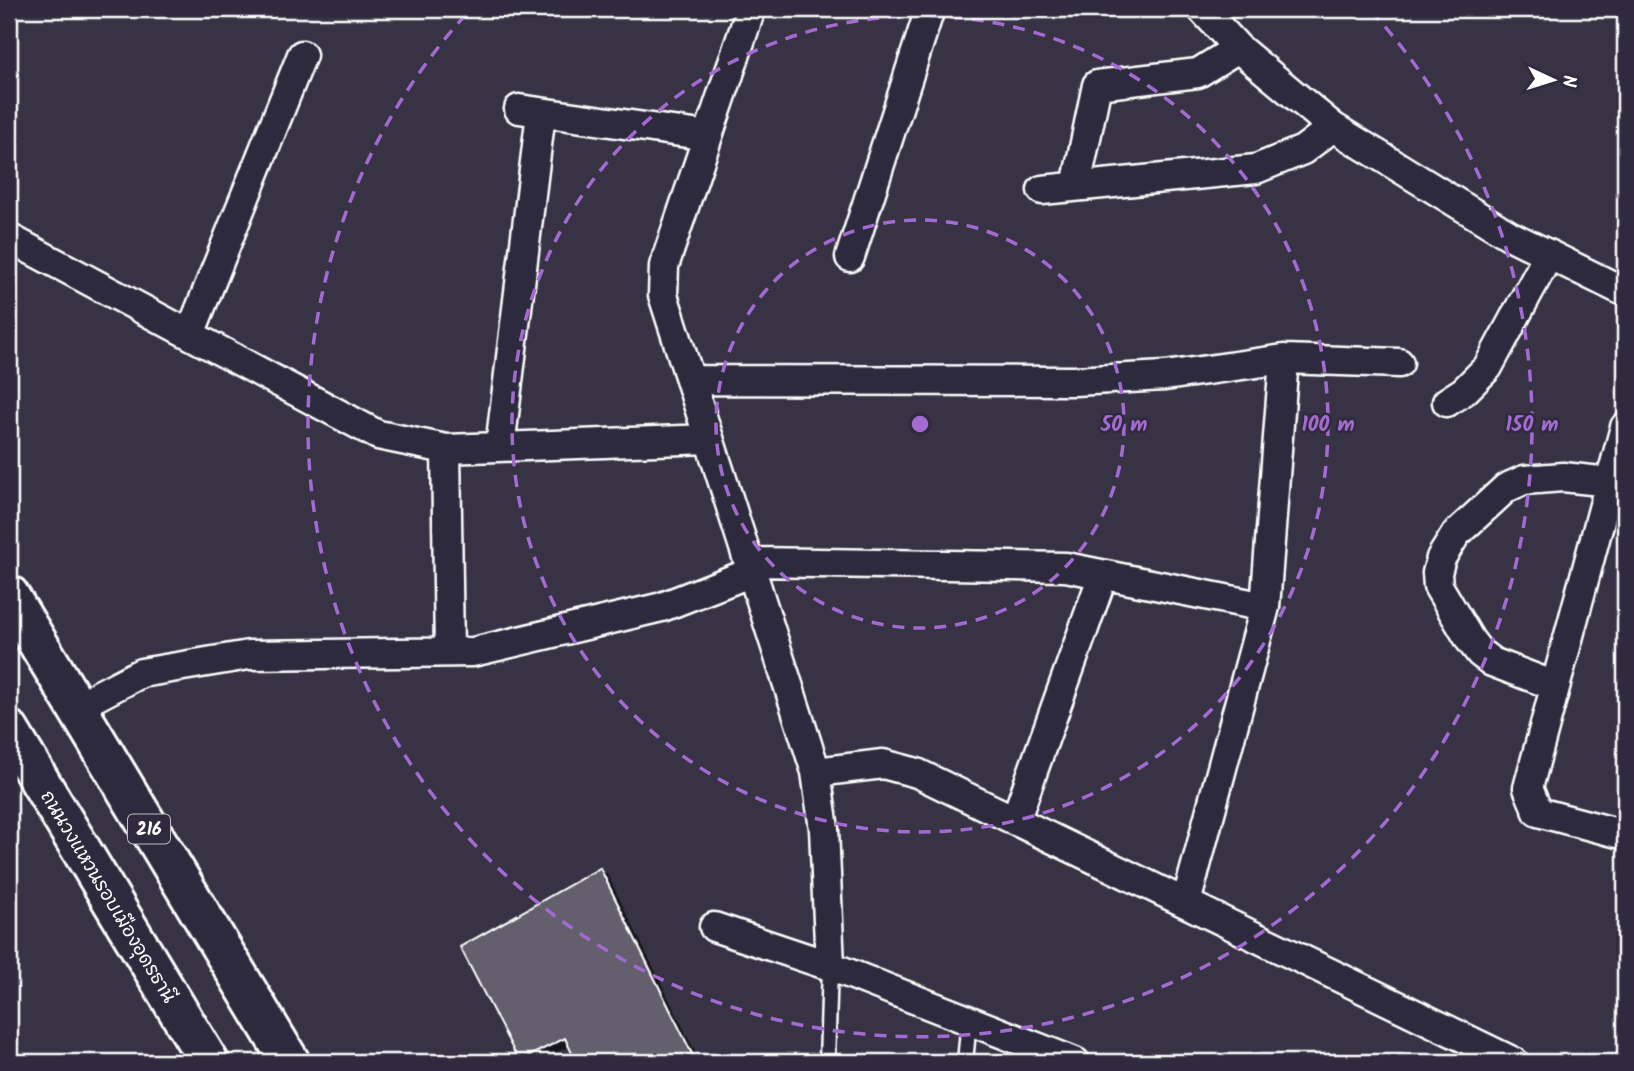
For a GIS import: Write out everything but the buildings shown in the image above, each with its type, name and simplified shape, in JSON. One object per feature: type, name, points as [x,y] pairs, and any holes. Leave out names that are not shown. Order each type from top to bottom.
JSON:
[{"type":"main road","name":"216","points":[[9,595],[290,1062]]},
{"type":"main road","name":"ถนนวงแหวนรอบเมืองอุดรธานี","points":[[9,730],[209,1062]]},
{"type":"street","points":[[751,9],[664,265],[663,295],[816,772],[824,829],[830,966]]},
{"type":"street","points":[[850,257],[930,9]]},
{"type":"street","points":[[1202,9],[1238,48],[1333,127],[1508,235],[1625,292]]},
{"type":"street","points":[[1076,186],[1097,85],[1198,73],[1238,48]]},
{"type":"street","points":[[190,334],[302,55]]},
{"type":"street","points":[[500,447],[530,111],[708,136]]},
{"type":"street","points":[[1042,190],[1256,169],[1303,150],[1333,127]]},
{"type":"street","points":[[9,237],[378,435],[446,449],[709,439]]},
{"type":"street","points":[[1447,402],[1464,391],[1488,367],[1549,254]]},
{"type":"street","points":[[690,380],[1074,381],[1165,376],[1284,359],[1399,363]]},
{"type":"street","points":[[1186,903],[1265,607],[1284,359]]},
{"type":"street","points":[[1625,427],[1528,788],[1538,813],[1625,835]]},
{"type":"street","points":[[446,449],[449,651]]},
{"type":"street","points":[[1555,686],[1492,662],[1480,653],[1438,586],[1437,573],[1441,558],[1456,534],[1506,488],[1524,480],[1563,477],[1610,482]]},
{"type":"street","points":[[76,707],[141,673],[249,654],[474,652],[662,607],[750,567],[1066,567],[1265,607]]},
{"type":"street","points":[[1015,821],[1103,575]]},
{"type":"street","points":[[816,772],[883,764],[917,773],[1514,1062]]},
{"type":"street","points":[[714,927],[830,966],[1075,1062]]},
{"type":"lane","points":[[827,1062],[830,966]]},
{"type":"lane","points":[[965,1062],[969,1020]]}]
